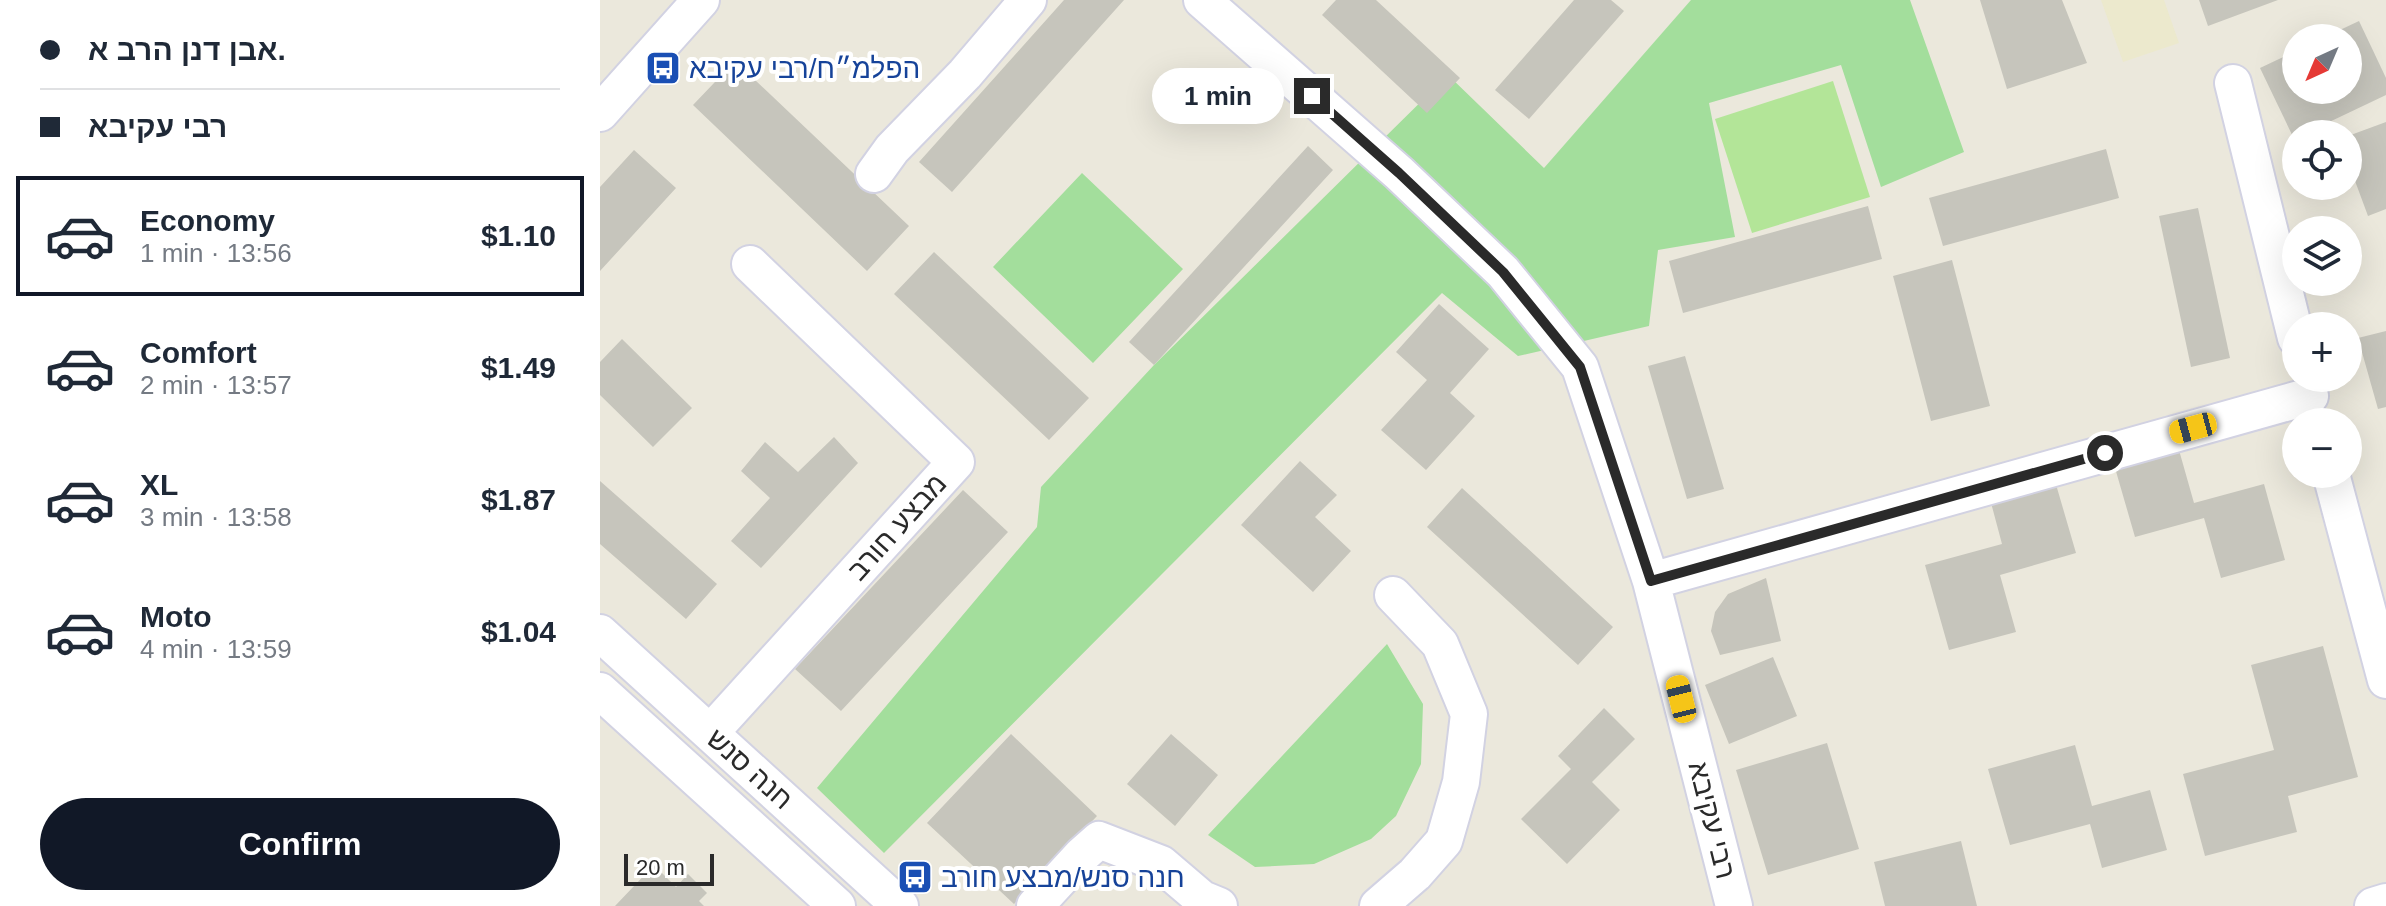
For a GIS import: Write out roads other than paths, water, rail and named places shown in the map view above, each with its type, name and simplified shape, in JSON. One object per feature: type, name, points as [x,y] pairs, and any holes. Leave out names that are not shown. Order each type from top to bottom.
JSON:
[{"type":"street","points":[[600,113],[701,0]]},
{"type":"street","points":[[874,174],[892,149],[965,74],[1028,0]]},
{"type":"street","name":"רבי עקיבא","points":[[1202,0],[1399,173],[1503,272],[1580,367],[1651,581],[1734,906]]},
{"type":"street","points":[[2233,83],[2290,312]]},
{"type":"street","name":"מבצע חורב","points":[[710,733],[956,462],[750,264]]},
{"type":"street","points":[[1651,581],[2311,399]]},
{"type":"street","points":[[2335,488],[2386,680]]},
{"type":"street","points":[[1378,906],[1415,874],[1444,841],[1461,782],[1469,714],[1440,644],[1393,595]]},
{"type":"street","name":"חנה סנש","points":[[600,633],[900,906]]},
{"type":"street","name":"חנה סנש","points":[[600,691],[837,906]]},
{"type":"street","points":[[1035,906],[1099,840],[1161,864],[1202,899],[1219,906]]},
{"type":"street","points":[[2373,906],[2386,902]]},
{"type":"place","name":"הפלמ״ח/רבי עקיבא","points":[[663,68]]},
{"type":"place","name":"חנה סנש/מבצע חורב","points":[[915,877]]}]
